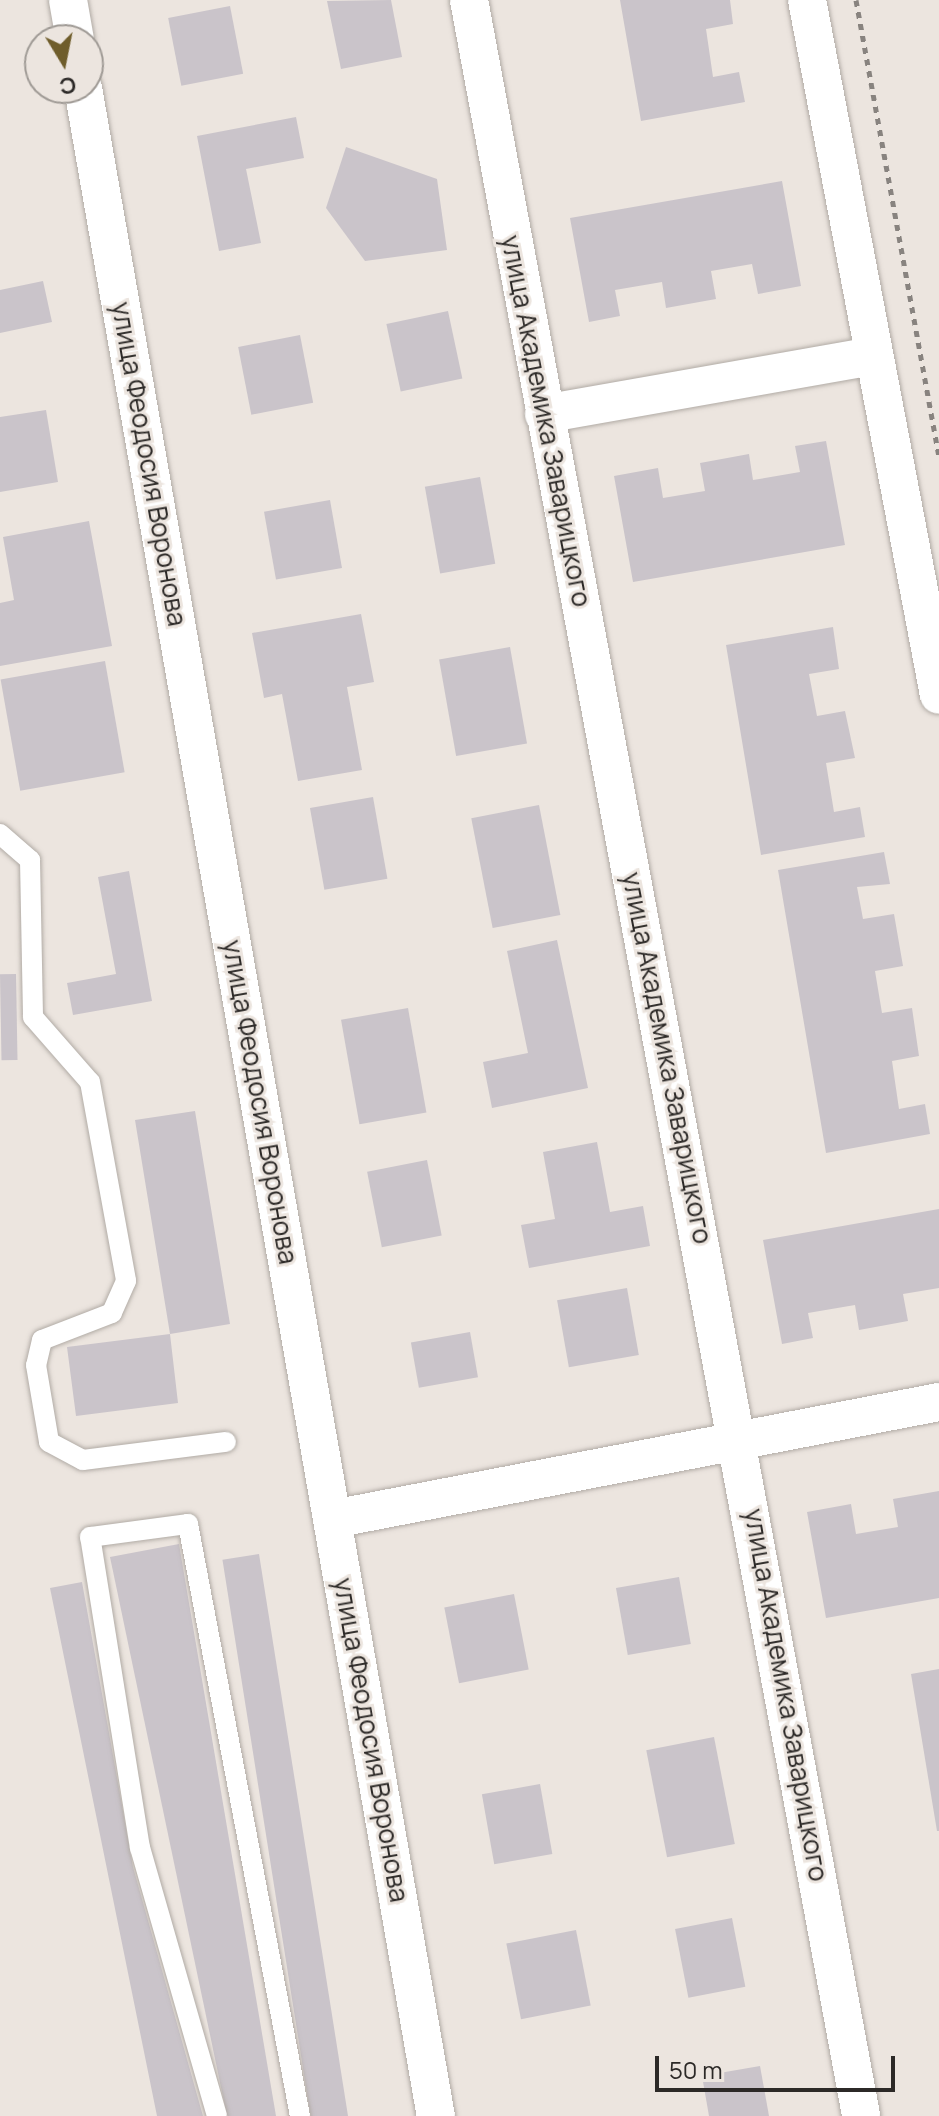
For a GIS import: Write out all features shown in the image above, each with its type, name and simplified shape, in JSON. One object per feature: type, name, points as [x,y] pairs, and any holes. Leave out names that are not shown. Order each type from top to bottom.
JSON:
[{"type":"street","points":[[68,0],[72,24]]},
{"type":"street","name":"улица Академика Заварицкого","points":[[469,0],[544,414],[741,1444],[861,2116]]},
{"type":"street","points":[[807,0],[939,695]]},
{"type":"street","name":"улица Феодосия Воронова","points":[[86,104],[436,2116]]},
{"type":"street","points":[[544,414],[874,356]]},
{"type":"street","points":[[333,1519],[741,1444],[939,1402]]},
{"type":"lane","points":[[0,834],[30,860],[33,1017],[90,1082],[126,1281],[112,1313],[42,1340],[36,1365],[49,1442],[83,1460],[226,1442]]},
{"type":"lane","points":[[217,2116],[140,1848],[90,1537],[188,1524],[300,2116]]},
{"type":"path","points":[[856,0],[939,455]]},
{"type":"building","points":[[391,0],[402,57],[341,69],[327,1]]},
{"type":"building","points":[[620,0],[730,0],[733,24],[706,29],[713,77],[739,72],[745,102],[641,121]]},
{"type":"building","points":[[230,6],[243,74],[181,86],[168,18]]},
{"type":"building","points":[[296,117],[304,158],[246,169],[261,243],[219,251],[197,136]]},
{"type":"building","points":[[346,147],[437,179],[447,250],[365,261],[326,208]]},
{"type":"building","points":[[782,181],[801,286],[758,294],[752,264],[711,271],[716,299],[666,308],[662,282],[615,290],[620,316],[589,322],[570,218]]},
{"type":"building","points":[[43,281],[52,322],[0,333],[0,290]]},
{"type":"building","points":[[448,311],[462,378],[401,392],[386,324]]},
{"type":"building","points":[[300,335],[313,403],[251,415],[238,347]]},
{"type":"building","points":[[46,410],[58,482],[0,492],[0,417]]},
{"type":"building","points":[[826,441],[845,545],[633,582],[614,476],[658,468],[663,498],[705,491],[700,463],[749,454],[753,480],[800,472],[795,446]]},
{"type":"building","points":[[480,477],[495,564],[440,573],[425,487]]},
{"type":"building","points":[[330,500],[342,568],[276,580],[264,512]]},
{"type":"building","points":[[89,521],[112,646],[0,666],[0,603],[14,600],[3,537]]},
{"type":"building","points":[[361,614],[374,682],[347,687],[362,770],[298,781],[282,694],[264,698],[252,633]]},
{"type":"building","points":[[833,627],[839,669],[809,674],[817,716],[845,711],[855,758],[826,763],[834,812],[860,807],[865,837],[761,855],[726,645]]},
{"type":"building","points":[[510,647],[527,744],[456,756],[439,660]]},
{"type":"building","points":[[105,661],[125,772],[20,791],[1,679]]},
{"type":"building","points":[[373,797],[387,879],[324,890],[310,808]]},
{"type":"building","points":[[539,805],[560,915],[493,928],[471,818]]},
{"type":"building","points":[[884,852],[890,884],[857,887],[863,919],[894,914],[903,966],[875,971],[882,1013],[912,1008],[919,1056],[892,1061],[899,1109],[925,1104],[930,1134],[826,1153],[778,870]]},
{"type":"building","points":[[129,871],[152,1001],[73,1015],[67,983],[116,974],[98,877]]},
{"type":"building","points":[[557,940],[588,1088],[492,1108],[483,1062],[528,1053],[507,951]]},
{"type":"building","points":[[0,974],[16,974],[18,1060],[2,1060]]},
{"type":"building","points":[[408,1008],[426,1112],[359,1124],[341,1020]]},
{"type":"building","points":[[195,1111],[230,1324],[170,1334],[135,1120]]},
{"type":"building","points":[[597,1142],[610,1212],[643,1206],[650,1246],[529,1268],[521,1225],[555,1219],[543,1152]]},
{"type":"building","points":[[427,1160],[442,1236],[382,1247],[367,1172]]},
{"type":"building","points":[[939,1209],[939,1288],[903,1294],[908,1321],[859,1330],[855,1305],[808,1313],[813,1338],[782,1344],[763,1240]]},
{"type":"building","points":[[627,1288],[639,1355],[569,1367],[557,1300]]},
{"type":"building","points":[[470,1332],[478,1377],[419,1388],[411,1342]]},
{"type":"building","points":[[170,1334],[178,1403],[76,1416],[67,1347]]},
{"type":"building","points":[[939,1491],[939,1598],[826,1618],[807,1512],[851,1504],[856,1534],[898,1527],[893,1499]]},
{"type":"building","points":[[179,1544],[276,2116],[227,2116],[110,1557]]},
{"type":"building","points":[[259,1554],[348,2116],[311,2116],[222,1560]]},
{"type":"building","points":[[679,1577],[691,1644],[628,1655],[616,1588]]},
{"type":"building","points":[[82,1582],[133,1867],[203,2116],[157,2116],[50,1588]]},
{"type":"building","points":[[514,1594],[529,1670],[459,1683],[444,1608]]},
{"type":"building","points":[[939,1669],[939,1831],[937,1831],[911,1674]]},
{"type":"building","points":[[714,1737],[735,1844],[667,1857],[646,1750]]},
{"type":"building","points":[[540,1784],[552,1854],[494,1864],[482,1794]]},
{"type":"building","points":[[732,1918],[745,1987],[688,1998],[675,1929]]},
{"type":"building","points":[[576,1930],[591,2006],[521,2019],[506,1944]]},
{"type":"building","points":[[760,2066],[769,2116],[709,2116],[702,2076]]}]
